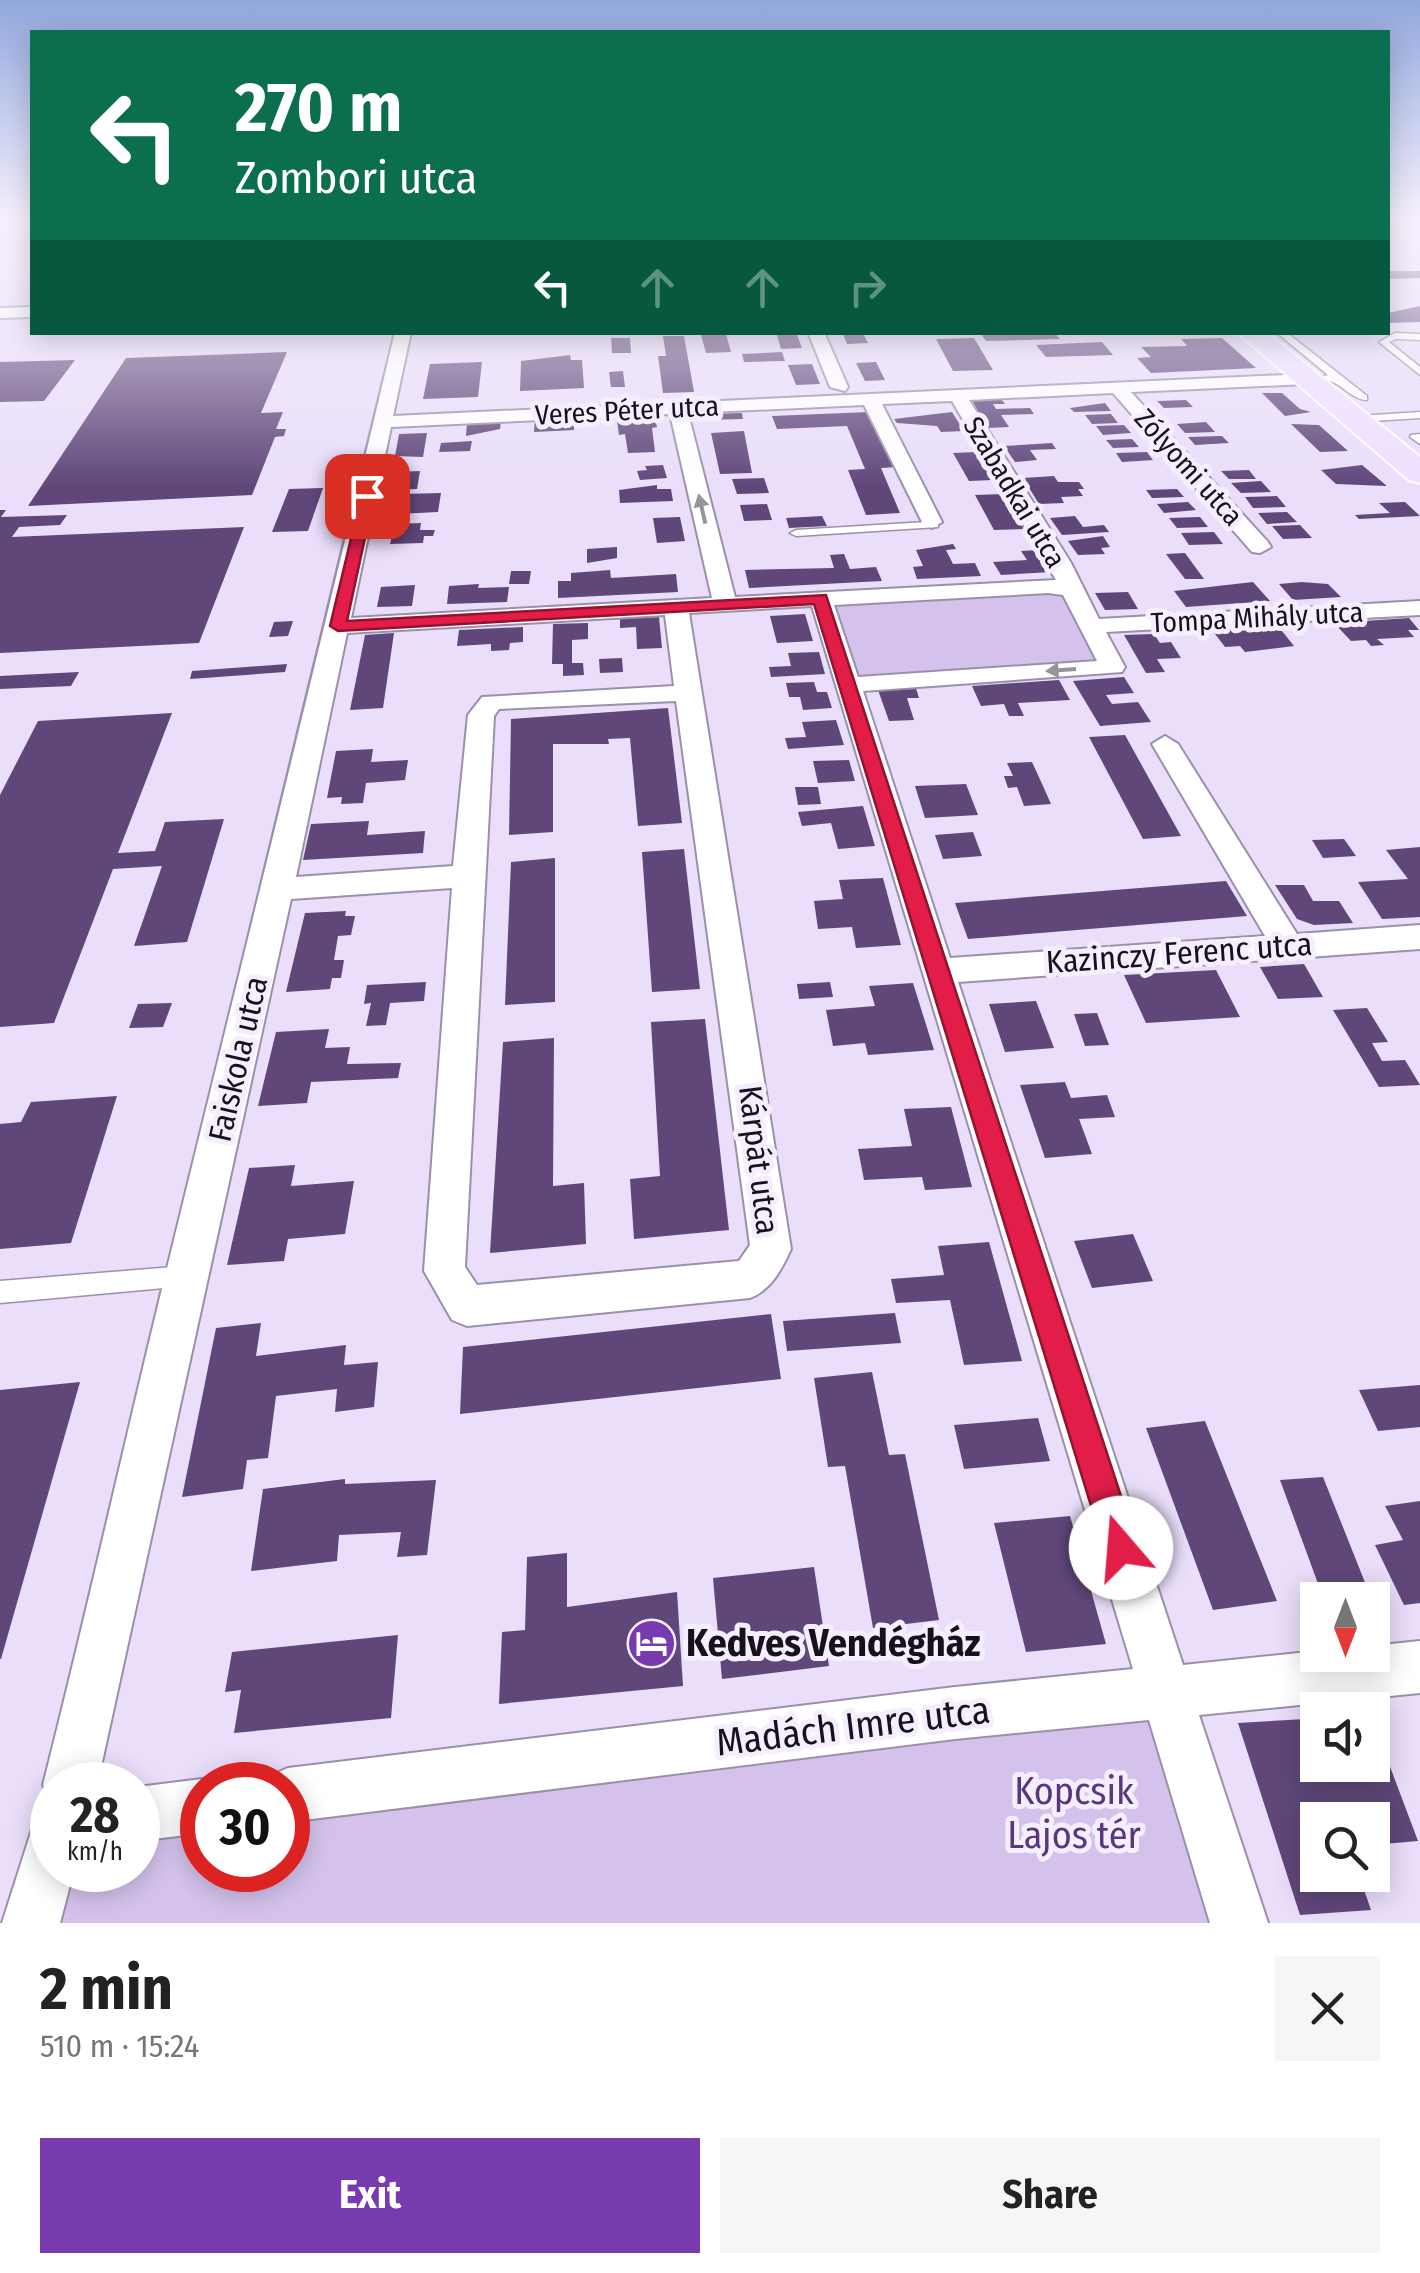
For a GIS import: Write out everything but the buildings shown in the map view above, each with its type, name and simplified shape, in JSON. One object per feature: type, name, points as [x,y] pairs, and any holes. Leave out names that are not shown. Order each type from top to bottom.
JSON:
[{"type":"main road","points":[[1255,335],[1361,409],[1420,473]]},
{"type":"street","points":[[0,312],[30,312]]},
{"type":"street","name":"Faiskola utca","points":[[76,1762],[120,1582],[186,1276],[403,335]]},
{"type":"street","points":[[817,335],[840,387]]},
{"type":"street","name":"Veres Péter utca","points":[[384,422],[1321,378]]},
{"type":"street","name":"Zólyomi utca","points":[[1117,388],[1260,547]]},
{"type":"street","name":"Szabadkai utca","points":[[846,685],[1113,667],[1060,564],[958,395]]},
{"type":"street","points":[[870,398],[932,522]]},
{"type":"street","points":[[678,408],[725,604]]},
{"type":"street","points":[[338,626],[1048,586],[1071,589]]},
{"type":"street","points":[[821,599],[1239,1923]]},
{"type":"street","points":[[676,607],[688,693]]},
{"type":"street","name":"Tompa Mihály utca","points":[[1093,626],[1420,608]]},
{"type":"street","name":"Kárpát utca","points":[[688,693],[771,1249],[750,1279],[467,1306],[444,1271],[481,715],[491,702],[688,693]]},
{"type":"street","points":[[1165,744],[1287,946]]},
{"type":"street","points":[[278,889],[468,876]]},
{"type":"street","name":"Kazinczy Ferenc utca","points":[[938,971],[1420,936]]},
{"type":"street","name":"Madách Imre utca","points":[[310,1792],[935,1715],[1420,1666]]},
{"type":"street","points":[[30,1923],[39,1892]]},
{"type":"lane","points":[[1283,335],[1321,378]]},
{"type":"lane","points":[[1420,336],[1394,336],[1383,342],[1420,372]]},
{"type":"lane","points":[[1361,409],[1420,416]]},
{"type":"lane","points":[[796,533],[934,526],[932,522]]},
{"type":"lane","points":[[0,1292],[186,1276]]},
{"type":"green space","points":[[1047,590],[1066,594],[1113,667],[846,685],[821,599]]},
{"type":"green space","name":"Kopcsik Lajos tér","points":[[1168,1693],[1239,1923],[35,1923],[46,1892],[160,1892],[160,1816],[180,1814],[180,1892],[310,1892],[310,1797],[955,1713]]},
{"type":"place","name":"Kedves Vendégház","points":[[651,1643]]},
{"type":"route","points":[[367,496],[338,626],[821,599],[968,1074],[1121,1548]]}]
